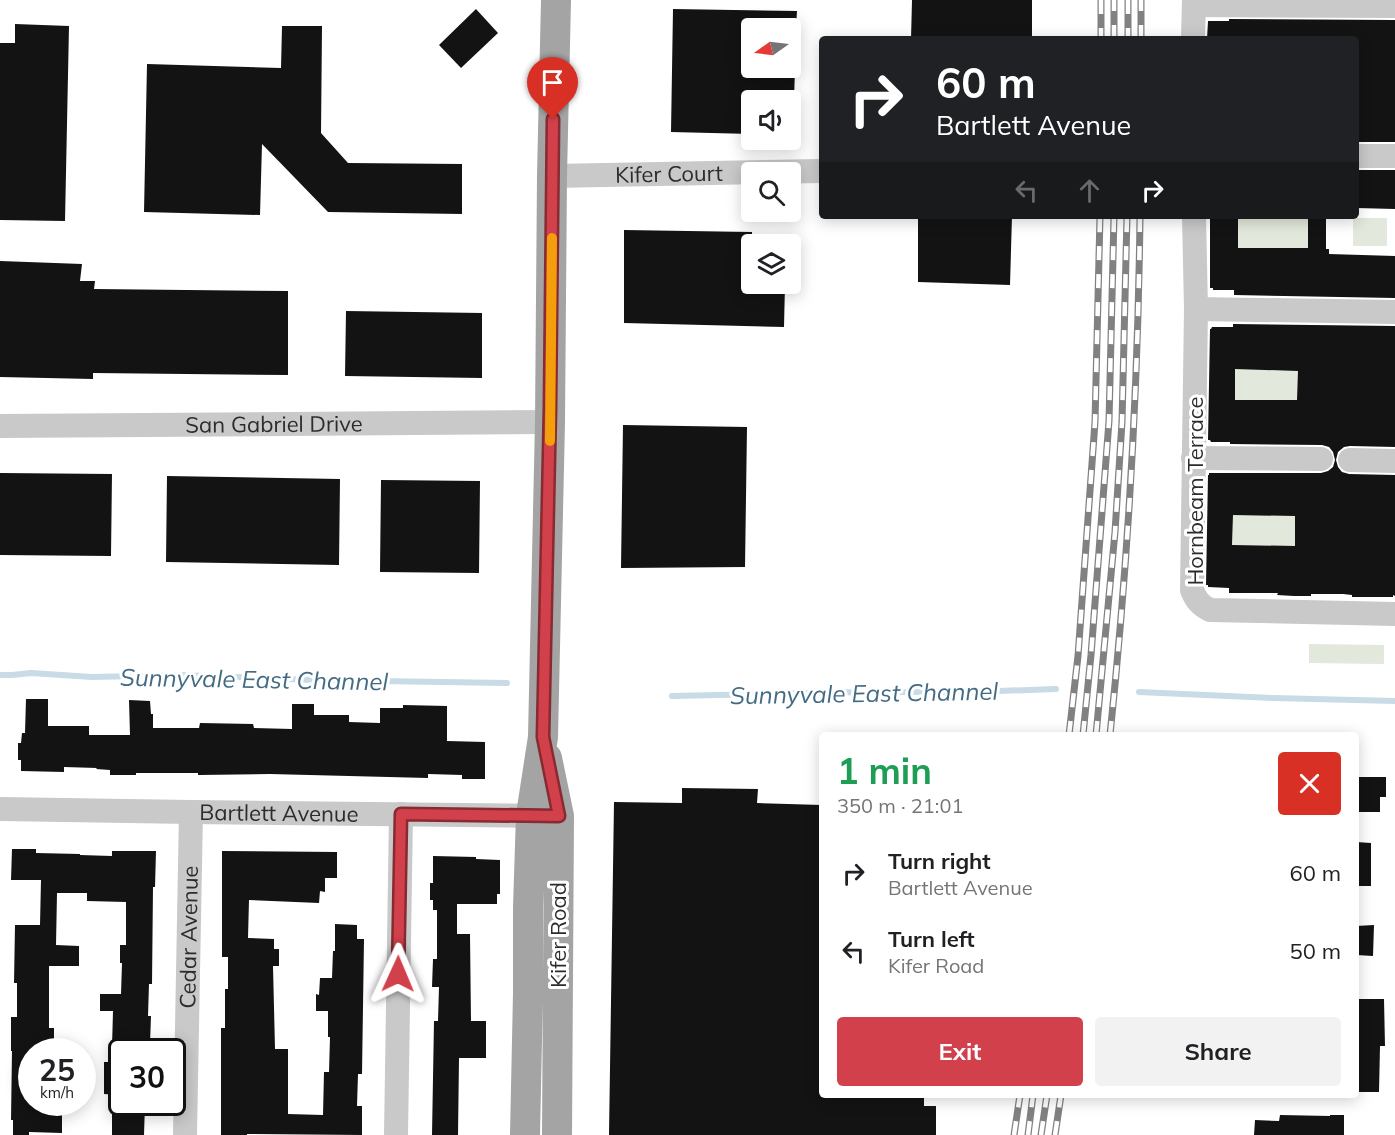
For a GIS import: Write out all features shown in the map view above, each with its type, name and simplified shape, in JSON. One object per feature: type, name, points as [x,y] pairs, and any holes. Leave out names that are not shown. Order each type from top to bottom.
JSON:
[{"type":"main road","name":"Kifer Road","points":[[555,0],[550,422],[543,737],[557,1135]]},
{"type":"main road","name":"Kifer Road","points":[[525,1135],[528,907],[545,816]]},
{"type":"street","points":[[1193,36],[1194,3],[1395,6]]},
{"type":"street","points":[[1359,156],[1395,156]]},
{"type":"street","name":"Kifer Court","points":[[552,176],[819,171]]},
{"type":"street","name":"Hornbeam Terrace","points":[[1194,219],[1196,309],[1192,590],[1201,606],[1210,610],[1395,614]]},
{"type":"street","points":[[1196,309],[1395,312]]},
{"type":"street","name":"San Gabriel Drive","points":[[0,426],[550,422]]},
{"type":"street","points":[[1193,458],[1321,459]]},
{"type":"street","points":[[1350,460],[1395,461]]},
{"type":"street","name":"Bartlett Avenue","points":[[0,809],[545,816]]},
{"type":"street","name":"Cedar Avenue","points":[[185,1135],[190,813]]},
{"type":"street","points":[[396,1135],[401,814]]},
{"type":"shaded area","points":[[1387,218],[1387,246],[1353,246],[1353,219]]},
{"type":"shaded area","points":[[1238,219],[1308,219],[1308,248],[1300,248],[1300,255],[1238,254]]},
{"type":"shaded area","points":[[1235,363],[1298,363],[1298,371],[1306,371],[1297,407],[1235,406]]},
{"type":"shaded area","points":[[1233,509],[1303,517],[1295,553],[1232,552]]},
{"type":"shaded area","points":[[1309,644],[1384,645],[1384,664],[1309,663]]},
{"type":"building","points":[[912,0],[1032,0],[1032,36],[911,36]]},
{"type":"building","points":[[476,9],[498,33],[461,68],[439,45]]},
{"type":"building","points":[[673,9],[797,11],[797,18],[741,18],[741,78],[795,78],[794,90],[741,90],[741,134],[671,132]]},
{"type":"building","points":[[1229,19],[1395,20],[1395,142],[1359,142],[1359,36],[1207,36],[1208,21],[1229,21]]},
{"type":"building","points":[[15,24],[69,26],[65,221],[0,220],[0,43],[15,43]]},
{"type":"building","points":[[282,26],[322,26],[321,133],[348,163],[462,164],[462,214],[328,212],[262,144],[260,215],[144,212],[147,64],[281,68]]},
{"type":"building","points":[[1359,170],[1395,170],[1395,209],[1359,208]]},
{"type":"building","points":[[918,219],[1012,219],[1010,285],[918,282]]},
{"type":"building","points":[[1210,219],[1238,219],[1238,248],[1308,248],[1308,219],[1326,219],[1326,249],[1329,249],[1329,254],[1395,256],[1395,298],[1234,295],[1234,290],[1210,288]]},
{"type":"building","points":[[624,230],[752,232],[752,234],[741,234],[741,294],[785,294],[784,327],[624,323]]},
{"type":"building","points":[[0,261],[82,264],[80,281],[95,281],[94,289],[288,291],[288,375],[93,373],[93,379],[0,377]]},
{"type":"building","points":[[346,311],[482,313],[482,378],[345,376]]},
{"type":"building","points":[[1233,324],[1395,326],[1395,447],[1344,447],[1338,452],[1336,460],[1342,472],[1349,474],[1395,475],[1395,596],[1352,597],[1352,595],[1343,594],[1311,594],[1311,596],[1294,596],[1277,595],[1278,593],[1229,593],[1229,588],[1206,585],[1209,473],[1321,473],[1333,467],[1335,460],[1329,447],[1322,445],[1230,444],[1230,442],[1208,440],[1210,329],[1212,327],[1233,327]],"holes":[[[1235,369],[1298,371],[1297,400],[1235,400]],[[1233,515],[1295,516],[1295,546],[1232,545]]]},
{"type":"building","points":[[623,425],[747,427],[745,567],[621,568]]},
{"type":"building","points":[[0,473],[112,474],[111,556],[0,555]]},
{"type":"building","points":[[167,476],[340,479],[339,565],[166,562]]},
{"type":"building","points":[[381,480],[480,481],[479,573],[380,572]]},
{"type":"building","points":[[26,699],[48,699],[48,726],[89,726],[89,735],[130,735],[129,700],[150,701],[153,728],[199,728],[200,723],[253,724],[254,728],[292,729],[292,704],[314,704],[314,715],[349,715],[349,722],[380,723],[380,708],[403,708],[403,705],[447,706],[447,741],[485,742],[485,779],[462,779],[462,775],[428,774],[428,778],[270,774],[198,775],[198,773],[110,775],[110,770],[64,767],[64,772],[21,771],[21,760],[18,760],[18,743],[21,743],[22,733],[25,733]]},
{"type":"building","points":[[1359,777],[1386,777],[1386,797],[1380,797],[1380,812],[1359,812]]},
{"type":"building","points":[[682,788],[758,789],[757,803],[819,805],[819,1098],[924,1098],[924,1106],[936,1106],[936,1135],[609,1135],[614,802],[682,803]]},
{"type":"building","points":[[1359,842],[1371,843],[1371,886],[1359,886]]},
{"type":"building","points":[[12,849],[36,849],[36,853],[112,856],[112,851],[156,851],[155,887],[153,887],[152,984],[149,984],[148,1016],[151,1016],[150,1038],[112,1038],[113,1011],[100,1011],[100,994],[121,994],[120,945],[126,945],[126,902],[87,901],[87,893],[57,893],[56,945],[79,946],[79,966],[49,966],[49,1028],[54,1028],[54,1038],[18,1038],[18,1116],[62,1116],[62,1133],[29,1132],[29,1135],[13,1135],[11,1017],[17,1017],[17,983],[14,983],[15,925],[40,925],[41,880],[11,880]]},
{"type":"building","points":[[222,851],[337,852],[337,878],[325,878],[325,892],[320,891],[319,903],[249,900],[248,938],[274,939],[274,949],[279,949],[279,966],[273,966],[275,1049],[288,1049],[288,1114],[323,1115],[324,1072],[329,1072],[330,1037],[328,1037],[328,1011],[316,1011],[316,994],[319,995],[320,978],[332,978],[335,924],[357,925],[357,939],[364,939],[362,1074],[358,1074],[357,1106],[362,1106],[362,1135],[221,1135],[221,1028],[225,1028],[225,989],[228,989],[228,957],[222,957]]},
{"type":"building","points":[[433,856],[500,860],[500,894],[497,894],[497,904],[457,904],[457,934],[470,934],[471,1021],[486,1021],[486,1058],[459,1058],[458,1135],[432,1135],[434,1021],[438,1021],[439,987],[432,987],[433,959],[437,959],[437,910],[433,910],[433,900],[430,900],[430,883],[433,883]]},
{"type":"building","points":[[1374,925],[1373,956],[1359,955],[1359,926]]},
{"type":"building","points":[[1359,999],[1384,999],[1385,1046],[1380,1046],[1379,1092],[1359,1092]]},
{"type":"building","points":[[104,1062],[108,1062],[108,1094],[104,1094]]},
{"type":"building","points":[[1280,1115],[1344,1115],[1344,1135],[1254,1135],[1255,1120],[1279,1121]]},
{"type":"building","points":[[112,1116],[145,1116],[144,1135],[112,1135]]},
{"type":"waterway","name":"Sunnyvale East Channel","points":[[0,675],[31,673],[92,677],[180,675],[507,683]]},
{"type":"waterway","name":"Sunnyvale East Channel","points":[[672,696],[1056,689]]},
{"type":"waterway","name":"Sunnyvale East Channel","points":[[1139,692],[1395,701]]},
{"type":"railway","points":[[1101,0],[1101,36]]},
{"type":"railway","points":[[1114,0],[1114,36]]},
{"type":"railway","points":[[1128,0],[1128,36]]},
{"type":"railway","points":[[1141,0],[1141,36]]},
{"type":"railway","points":[[1069,732],[1078,656],[1095,422],[1100,219]]},
{"type":"railway","points":[[1083,732],[1109,421],[1114,219]]},
{"type":"railway","points":[[1096,732],[1115,532],[1122,422],[1127,219]]},
{"type":"railway","points":[[1110,732],[1131,476],[1140,219]]},
{"type":"railway","points":[[1014,1135],[1020,1098]]},
{"type":"railway","points":[[1028,1135],[1033,1098]]},
{"type":"railway","points":[[1041,1135],[1047,1098]]},
{"type":"railway","points":[[1055,1135],[1061,1098]]},
{"type":"slow traffic","points":[[550,441],[552,238]]},
{"type":"route","points":[[398,974],[401,814],[559,816],[543,737],[553,119]]}]
